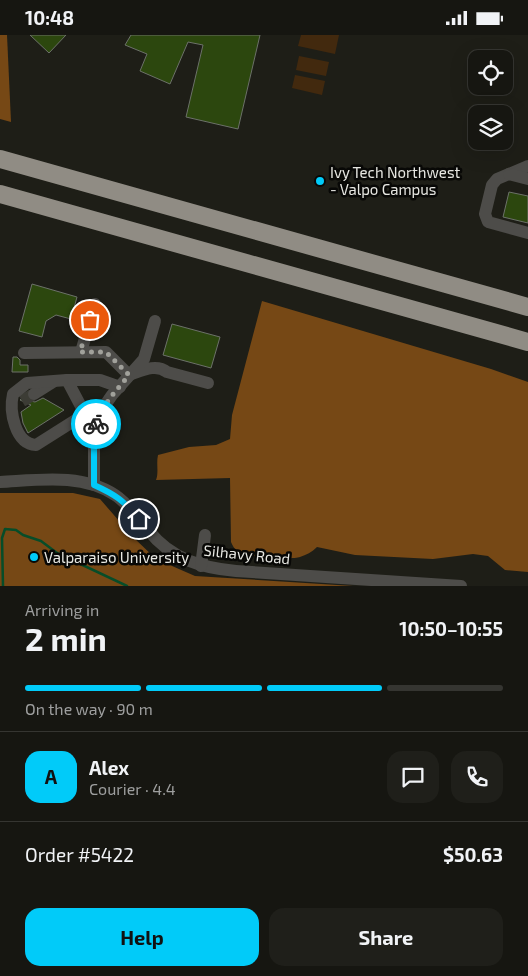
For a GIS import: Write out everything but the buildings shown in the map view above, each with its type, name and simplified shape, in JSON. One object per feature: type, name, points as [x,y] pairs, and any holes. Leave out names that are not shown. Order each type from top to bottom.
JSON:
[{"type":"highway","points":[[0,159],[528,307]]},
{"type":"highway","points":[[0,194],[528,342]]},
{"type":"highway","points":[[509,337],[528,347]]},
{"type":"street","points":[[528,166],[497,179],[492,185],[485,214],[488,222],[528,233]]},
{"type":"street","points":[[509,174],[528,179]]},
{"type":"street","points":[[80,352],[95,304]]},
{"type":"street","points":[[94,485],[94,435],[99,414],[144,359],[155,321]]},
{"type":"street","points":[[24,353],[106,352],[129,375]]},
{"type":"street","points":[[129,375],[152,367],[162,368],[167,372],[208,383]]},
{"type":"street","points":[[85,414],[36,445],[29,445],[14,424],[17,404],[13,394],[28,383],[100,380],[120,387]]},
{"type":"street","points":[[34,394],[61,381]]},
{"type":"street","points":[[61,381],[85,414],[96,424]]},
{"type":"street","name":"Silhavy Road","points":[[0,482],[48,479],[94,485],[115,494],[127,504],[161,545],[176,555],[201,566],[236,571],[461,586]]},
{"type":"street","points":[[201,566],[205,535]]},
{"type":"shaded area","points":[[0,35],[7,35],[11,122],[0,119]]},
{"type":"shaded area","points":[[301,35],[339,35],[335,54],[298,46]]},
{"type":"shaded area","points":[[299,56],[329,62],[326,76],[296,70]]},
{"type":"shaded area","points":[[295,75],[325,81],[322,95],[292,88]]},
{"type":"shaded area","points":[[262,301],[491,369],[528,382],[528,572],[505,570],[488,556],[473,554],[433,559],[355,555],[317,547],[307,554],[295,558],[252,556],[236,550],[231,542],[230,478],[156,480],[158,455],[189,447],[216,445],[230,439],[232,415]]},
{"type":"shaded area","points":[[0,493],[73,493],[100,499],[133,537],[156,559],[195,576],[353,586],[0,586]]},
{"type":"waterway","points":[[3,586],[2,538],[5,529],[16,530],[23,535],[41,541],[57,553],[127,586]]},
{"type":"tunnel","points":[[22,401],[34,394]]},
{"type":"way so far","points":[[90,320],[80,352],[106,352],[129,375],[99,414],[96,424]]},
{"type":"place","name":"Ivy Tech Northwest - Valpo Campus","points":[[320,181]]},
{"type":"place","name":"Valparaiso University","points":[[34,557]]},
{"type":"route","points":[[96,424],[94,435],[94,485],[115,494],[127,504],[139,519]]}]
